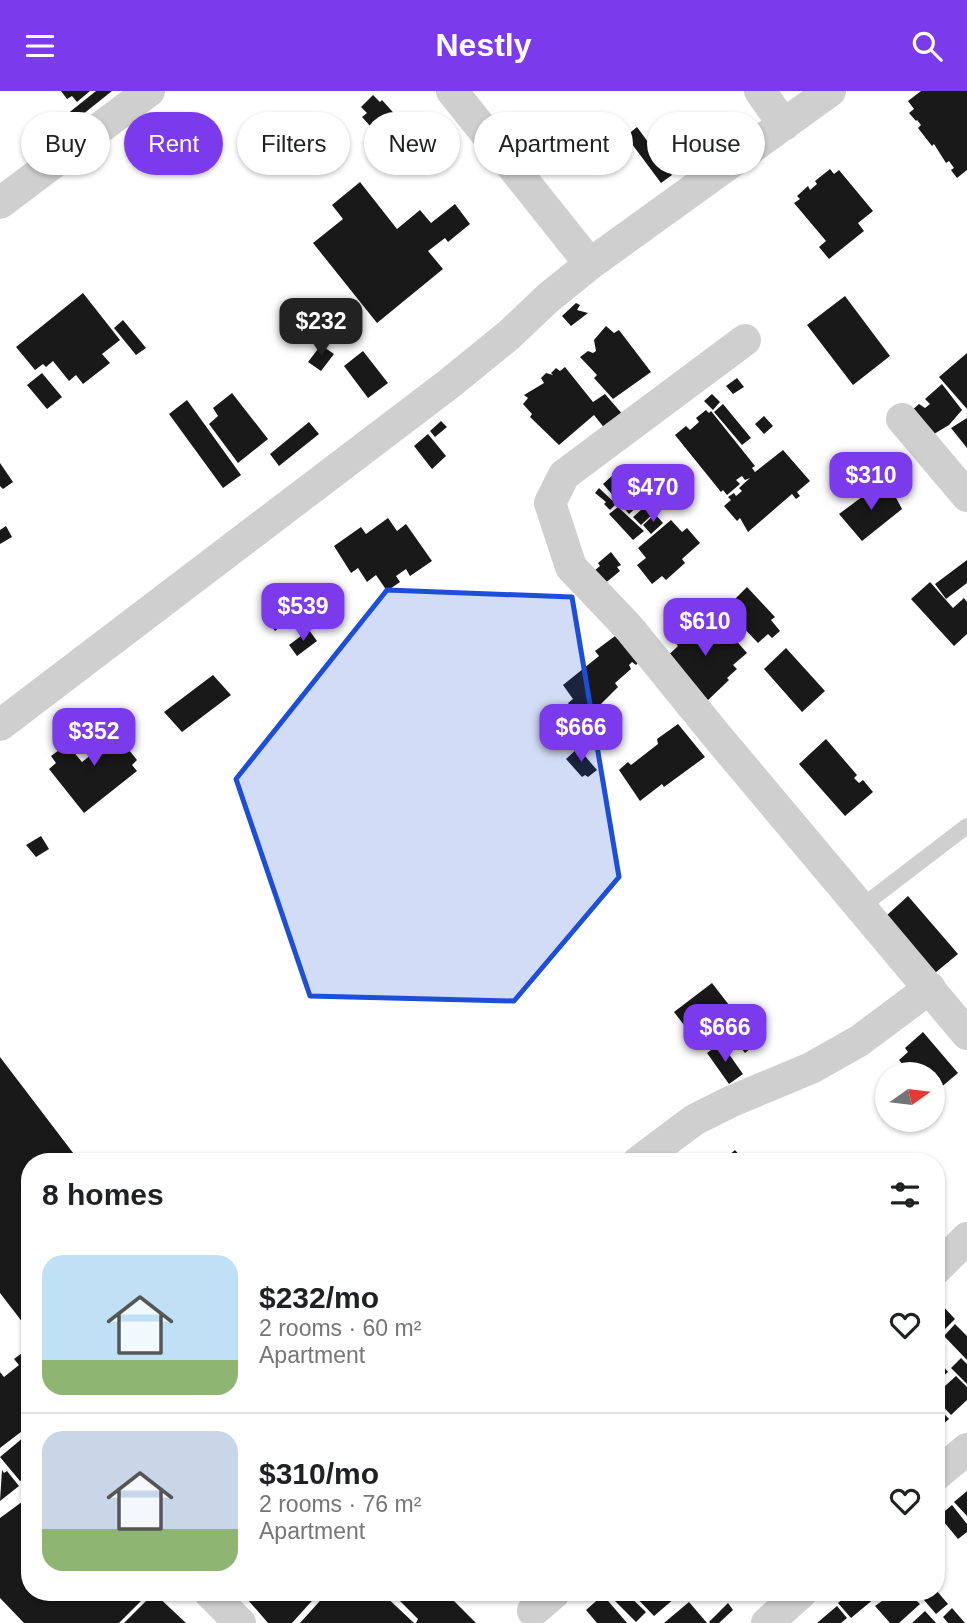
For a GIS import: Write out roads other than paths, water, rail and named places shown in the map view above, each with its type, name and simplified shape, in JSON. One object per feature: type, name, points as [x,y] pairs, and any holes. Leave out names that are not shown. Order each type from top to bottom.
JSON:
[{"type":"street","points":[[0,203],[149,91]]},
{"type":"street","points":[[452,91],[590,264]]},
{"type":"street","points":[[760,91],[784,125]]},
{"type":"street","points":[[0,725],[450,383],[590,264],[831,91]]},
{"type":"street","points":[[745,340],[564,475],[550,503],[571,567],[629,628],[707,725],[967,1034]]},
{"type":"street","points":[[902,419],[967,496]]},
{"type":"street","points":[[650,1153],[694,1120],[811,1068],[859,1041],[929,988]]},
{"type":"street","points":[[945,1260],[967,1238]]},
{"type":"street","points":[[945,1467],[967,1449]]},
{"type":"street","points":[[218,1601],[240,1623]]},
{"type":"street","points":[[767,1623],[792,1601]]},
{"type":"lane","points":[[861,908],[967,826]]}]
